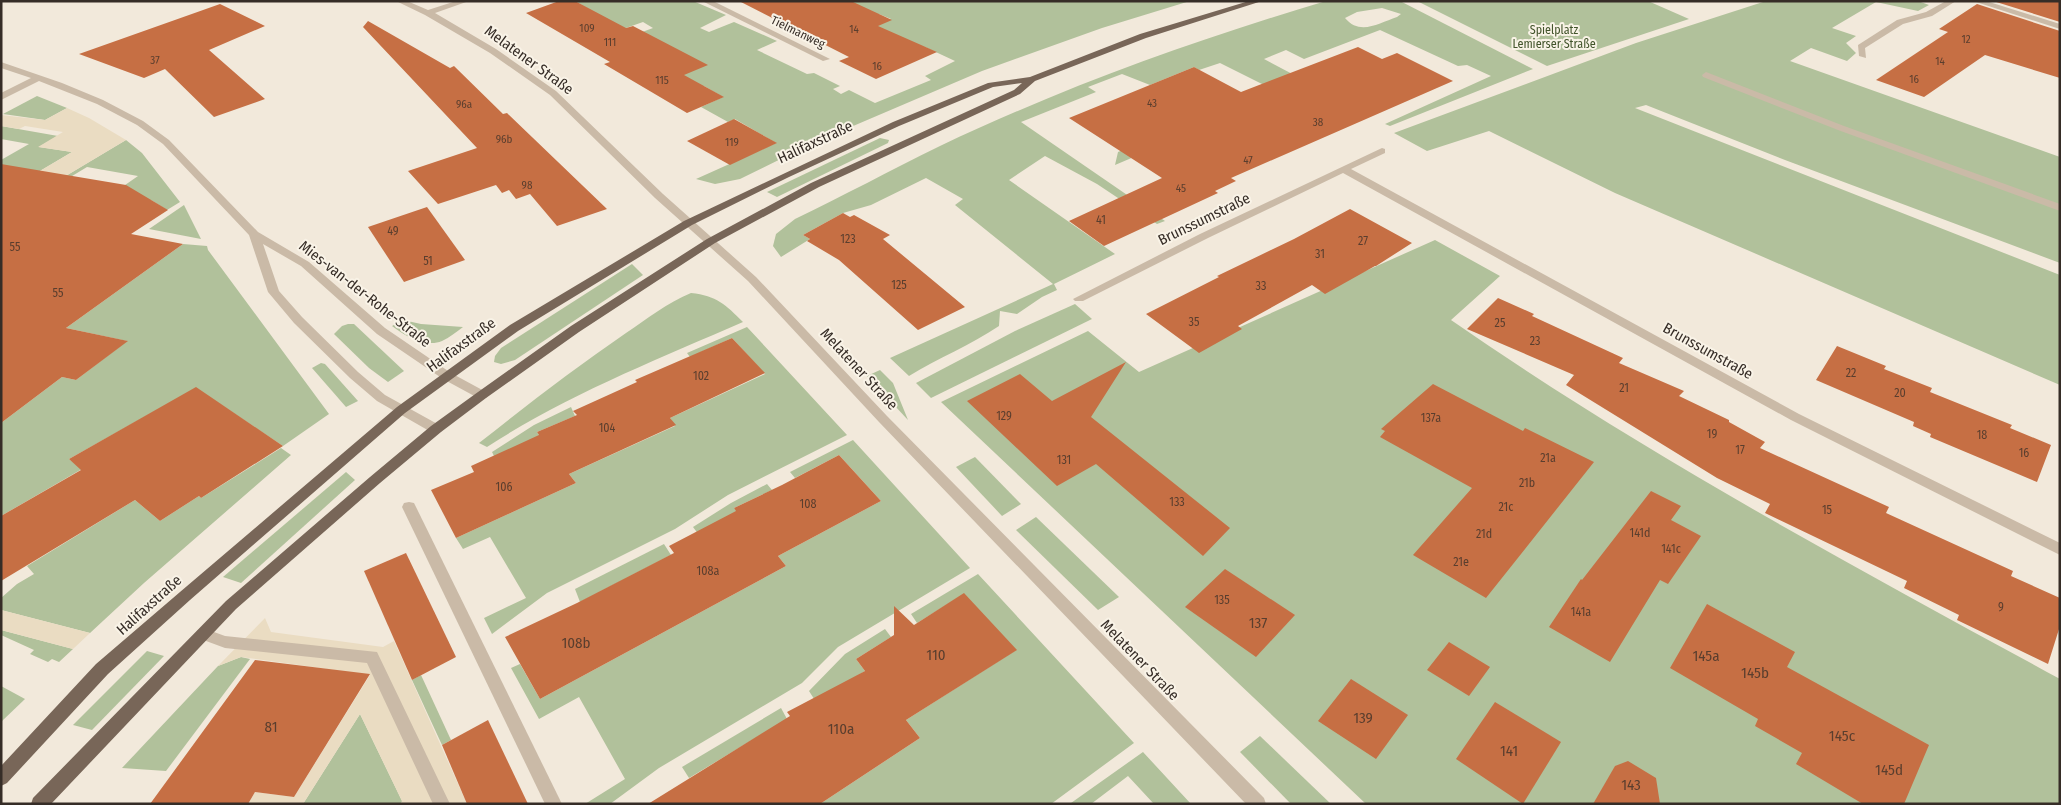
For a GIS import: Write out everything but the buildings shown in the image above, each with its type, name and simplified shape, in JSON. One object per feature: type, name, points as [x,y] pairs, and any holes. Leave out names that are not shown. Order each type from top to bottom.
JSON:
[{"type":"main road","name":"Halifaxstraße","points":[[1,778],[102,669],[185,596],[401,410],[514,328],[688,223],[786,175],[951,101],[991,84],[1032,79],[1143,36],[1258,1]]},
{"type":"main road","name":"Halifaxstraße","points":[[38,804],[231,605],[436,429],[482,395],[575,329],[711,241],[815,185],[1018,92],[1032,79]]},
{"type":"street","name":"Melatener Straße","points":[[400,1],[428,13],[493,51],[553,94],[688,223],[711,241],[752,279],[883,419],[1258,804]]},
{"type":"street","points":[[428,13],[465,1]]},
{"type":"street","name":"Tielmanweg","points":[[706,1],[826,59]]},
{"type":"street","points":[[1863,56],[1861,47],[1900,22],[1929,14],[1952,1]]},
{"type":"street","points":[[1977,1],[2060,26]]},
{"type":"street","name":"Mies-van-der-Rohe-Straße","points":[[1,65],[100,102],[140,123],[166,142],[254,234],[306,264],[381,331],[447,376],[482,395]]},
{"type":"street","points":[[1706,75],[1841,128],[2060,208]]},
{"type":"street","points":[[1,98],[39,78]]},
{"type":"street","name":"Brunssumstraße","points":[[1079,299],[1204,236],[1382,151]]},
{"type":"street","name":"Brunssumstraße","points":[[1345,170],[1795,417],[2060,550]]},
{"type":"street","name":"Mies-van-der-Rohe-Straße","points":[[254,234],[274,292],[298,320],[354,375],[381,398],[436,429]]},
{"type":"street","points":[[409,507],[554,804]]},
{"type":"street","points":[[203,634],[225,642],[372,657],[442,804]]},
{"type":"green space","points":[[575,1],[693,1],[726,15],[700,28],[709,32],[734,22],[777,41],[757,50],[807,74],[814,73],[840,86],[833,89],[841,94],[849,90],[875,103],[931,80],[925,76],[955,61],[925,47],[851,37],[891,19],[879,14],[857,22],[839,1],[1190,1],[1102,28],[982,71],[811,144],[740,179],[715,184],[696,179],[776,143],[735,119],[728,122],[701,107],[723,97],[704,86],[697,89],[626,38],[653,28],[643,22],[623,29]]},
{"type":"green space","points":[[1326,1],[1400,1],[1533,69],[1390,126],[1385,124],[1491,76],[1467,65],[1458,66],[1380,30],[1304,59],[1286,50],[1264,59],[1334,96],[1296,88],[1115,165],[1118,152],[1270,88],[1220,63],[1199,70],[1194,67],[1150,85],[1122,74],[1088,87],[1096,92],[1021,122],[1165,221],[1157,224],[1097,184],[1045,156],[1009,180],[1115,254],[1054,284],[1057,290],[1042,297],[1017,314],[1000,311],[999,326],[909,376],[890,358],[1053,284],[955,205],[963,199],[926,178],[871,205],[843,213],[803,235],[810,239],[781,257],[773,246],[776,234],[795,219],[987,124],[1130,66]],"holes":[[[1382,8],[1401,14],[1377,25],[1363,27],[1357,26],[1345,18],[1357,12]]]},
{"type":"green space","name":"Spielplatz Lemierser Straße","points":[[1417,1],[1648,1],[1689,19],[1547,66]]},
{"type":"green space","points":[[1766,1],[1918,1],[1929,5],[1918,11],[1876,2],[1832,28],[1856,36],[1846,43],[1856,53],[1847,61],[1811,48],[1790,61],[2060,157],[2060,263],[1785,160],[1646,105],[1635,108],[2060,275],[2060,385],[1615,193],[1489,131],[1427,151],[1394,133],[1636,43]]},
{"type":"green space","points":[[37,96],[67,108],[45,120],[3,114]]},
{"type":"green space","points":[[1,126],[58,136],[39,147],[72,152],[1,194],[1,160],[29,144],[1,139]]},
{"type":"green space","points":[[880,138],[889,140],[888,143],[777,197],[767,192]]},
{"type":"green space","points":[[126,140],[142,153],[180,202],[167,210],[151,200],[105,199],[138,176],[87,167],[1,219],[54,183]]},
{"type":"green space","points":[[184,205],[201,239],[149,229]]},
{"type":"green space","points":[[1435,240],[1500,276],[1451,320],[1524,370],[1674,463],[1827,551],[2060,679],[2060,804],[1366,804],[941,402],[1088,331],[1139,372]]},
{"type":"green space","points":[[183,244],[207,246],[208,250],[329,414],[283,446],[196,388],[69,459],[82,469],[1,516],[1,423],[62,377],[76,380],[127,341],[66,328]]},
{"type":"green space","points":[[632,264],[643,275],[515,360],[501,364],[494,362],[495,356],[501,348]]},
{"type":"green space","points":[[691,293],[708,296],[720,302],[743,322],[580,395],[517,428],[487,447],[479,443],[607,346],[665,306]]},
{"type":"green space","points":[[1075,304],[1092,319],[931,398],[916,383],[1015,331]]},
{"type":"green space","points":[[403,320],[421,324],[463,327],[442,341],[429,343],[409,337],[392,326]]},
{"type":"green space","points":[[354,324],[404,371],[388,382],[369,368],[334,334],[342,326]]},
{"type":"green space","points":[[747,327],[847,435],[728,495],[675,529],[547,593],[492,634],[484,618],[526,598],[490,537],[463,549],[456,538],[576,483],[569,474],[675,426],[670,418],[765,374],[732,338],[690,357],[687,353]]},
{"type":"green space","points":[[321,363],[325,364],[358,401],[346,407],[312,368]]},
{"type":"green space","points":[[880,370],[893,383],[908,420],[867,376]]},
{"type":"green space","points":[[571,407],[575,416],[537,432],[543,441],[497,462],[492,452],[534,425]]},
{"type":"green space","points":[[853,440],[970,568],[838,647],[802,683],[659,768],[610,804],[585,804],[625,779],[579,697],[539,719],[511,668],[520,664],[540,699],[786,566],[778,556],[881,501],[839,455],[795,478],[790,472]]},
{"type":"green space","points":[[281,448],[291,455],[144,583],[90,633],[1,610],[1,598],[17,584],[34,574],[27,566],[135,500],[160,521]]},
{"type":"green space","points":[[975,457],[1021,504],[1002,516],[956,467]]},
{"type":"green space","points":[[346,472],[355,480],[241,583],[223,577]]},
{"type":"green space","points":[[767,484],[772,490],[734,508],[742,518],[702,539],[693,527],[731,503]]},
{"type":"green space","points":[[1036,517],[1119,597],[1098,610],[1016,530]]},
{"type":"green space","points":[[664,544],[671,555],[580,602],[575,589]]},
{"type":"green space","points":[[978,574],[1134,743],[1051,804],[820,804],[920,738],[906,720],[1016,650],[964,594],[917,623],[911,614]]},
{"type":"green space","points":[[885,629],[891,637],[856,659],[865,671],[816,702],[809,691],[845,654]]},
{"type":"green space","points":[[1,630],[73,649],[59,662],[52,659],[48,662],[30,654],[34,650],[1,635]]},
{"type":"green space","points":[[147,651],[164,656],[92,730],[73,725]]},
{"type":"green space","points":[[241,657],[250,659],[166,771],[122,768],[218,666]]},
{"type":"green space","points":[[421,675],[451,740],[442,745],[412,680]]},
{"type":"green space","points":[[1,686],[25,699],[1,722]]},
{"type":"green space","points":[[781,708],[787,719],[689,778],[682,767]]},
{"type":"green space","points":[[360,714],[402,801],[401,804],[303,804]]},
{"type":"green space","points":[[1260,736],[1331,804],[1291,804],[1240,752]]},
{"type":"green space","points":[[1143,752],[1191,804],[1154,804],[1128,776],[1091,804],[1071,803]]},
{"type":"shaded area","points":[[67,108],[89,118],[126,140],[54,183],[1,194],[72,152],[38,147],[63,132],[25,126],[19,129],[1,126],[1,115],[45,120]]},
{"type":"shaded area","points":[[1,610],[90,633],[73,649],[1,630]]},
{"type":"shaded area","points":[[265,618],[271,632],[383,647],[394,641],[467,804],[401,804],[402,801],[360,714],[303,804],[248,804],[255,792],[294,797],[370,675],[241,657],[218,666]]}]
